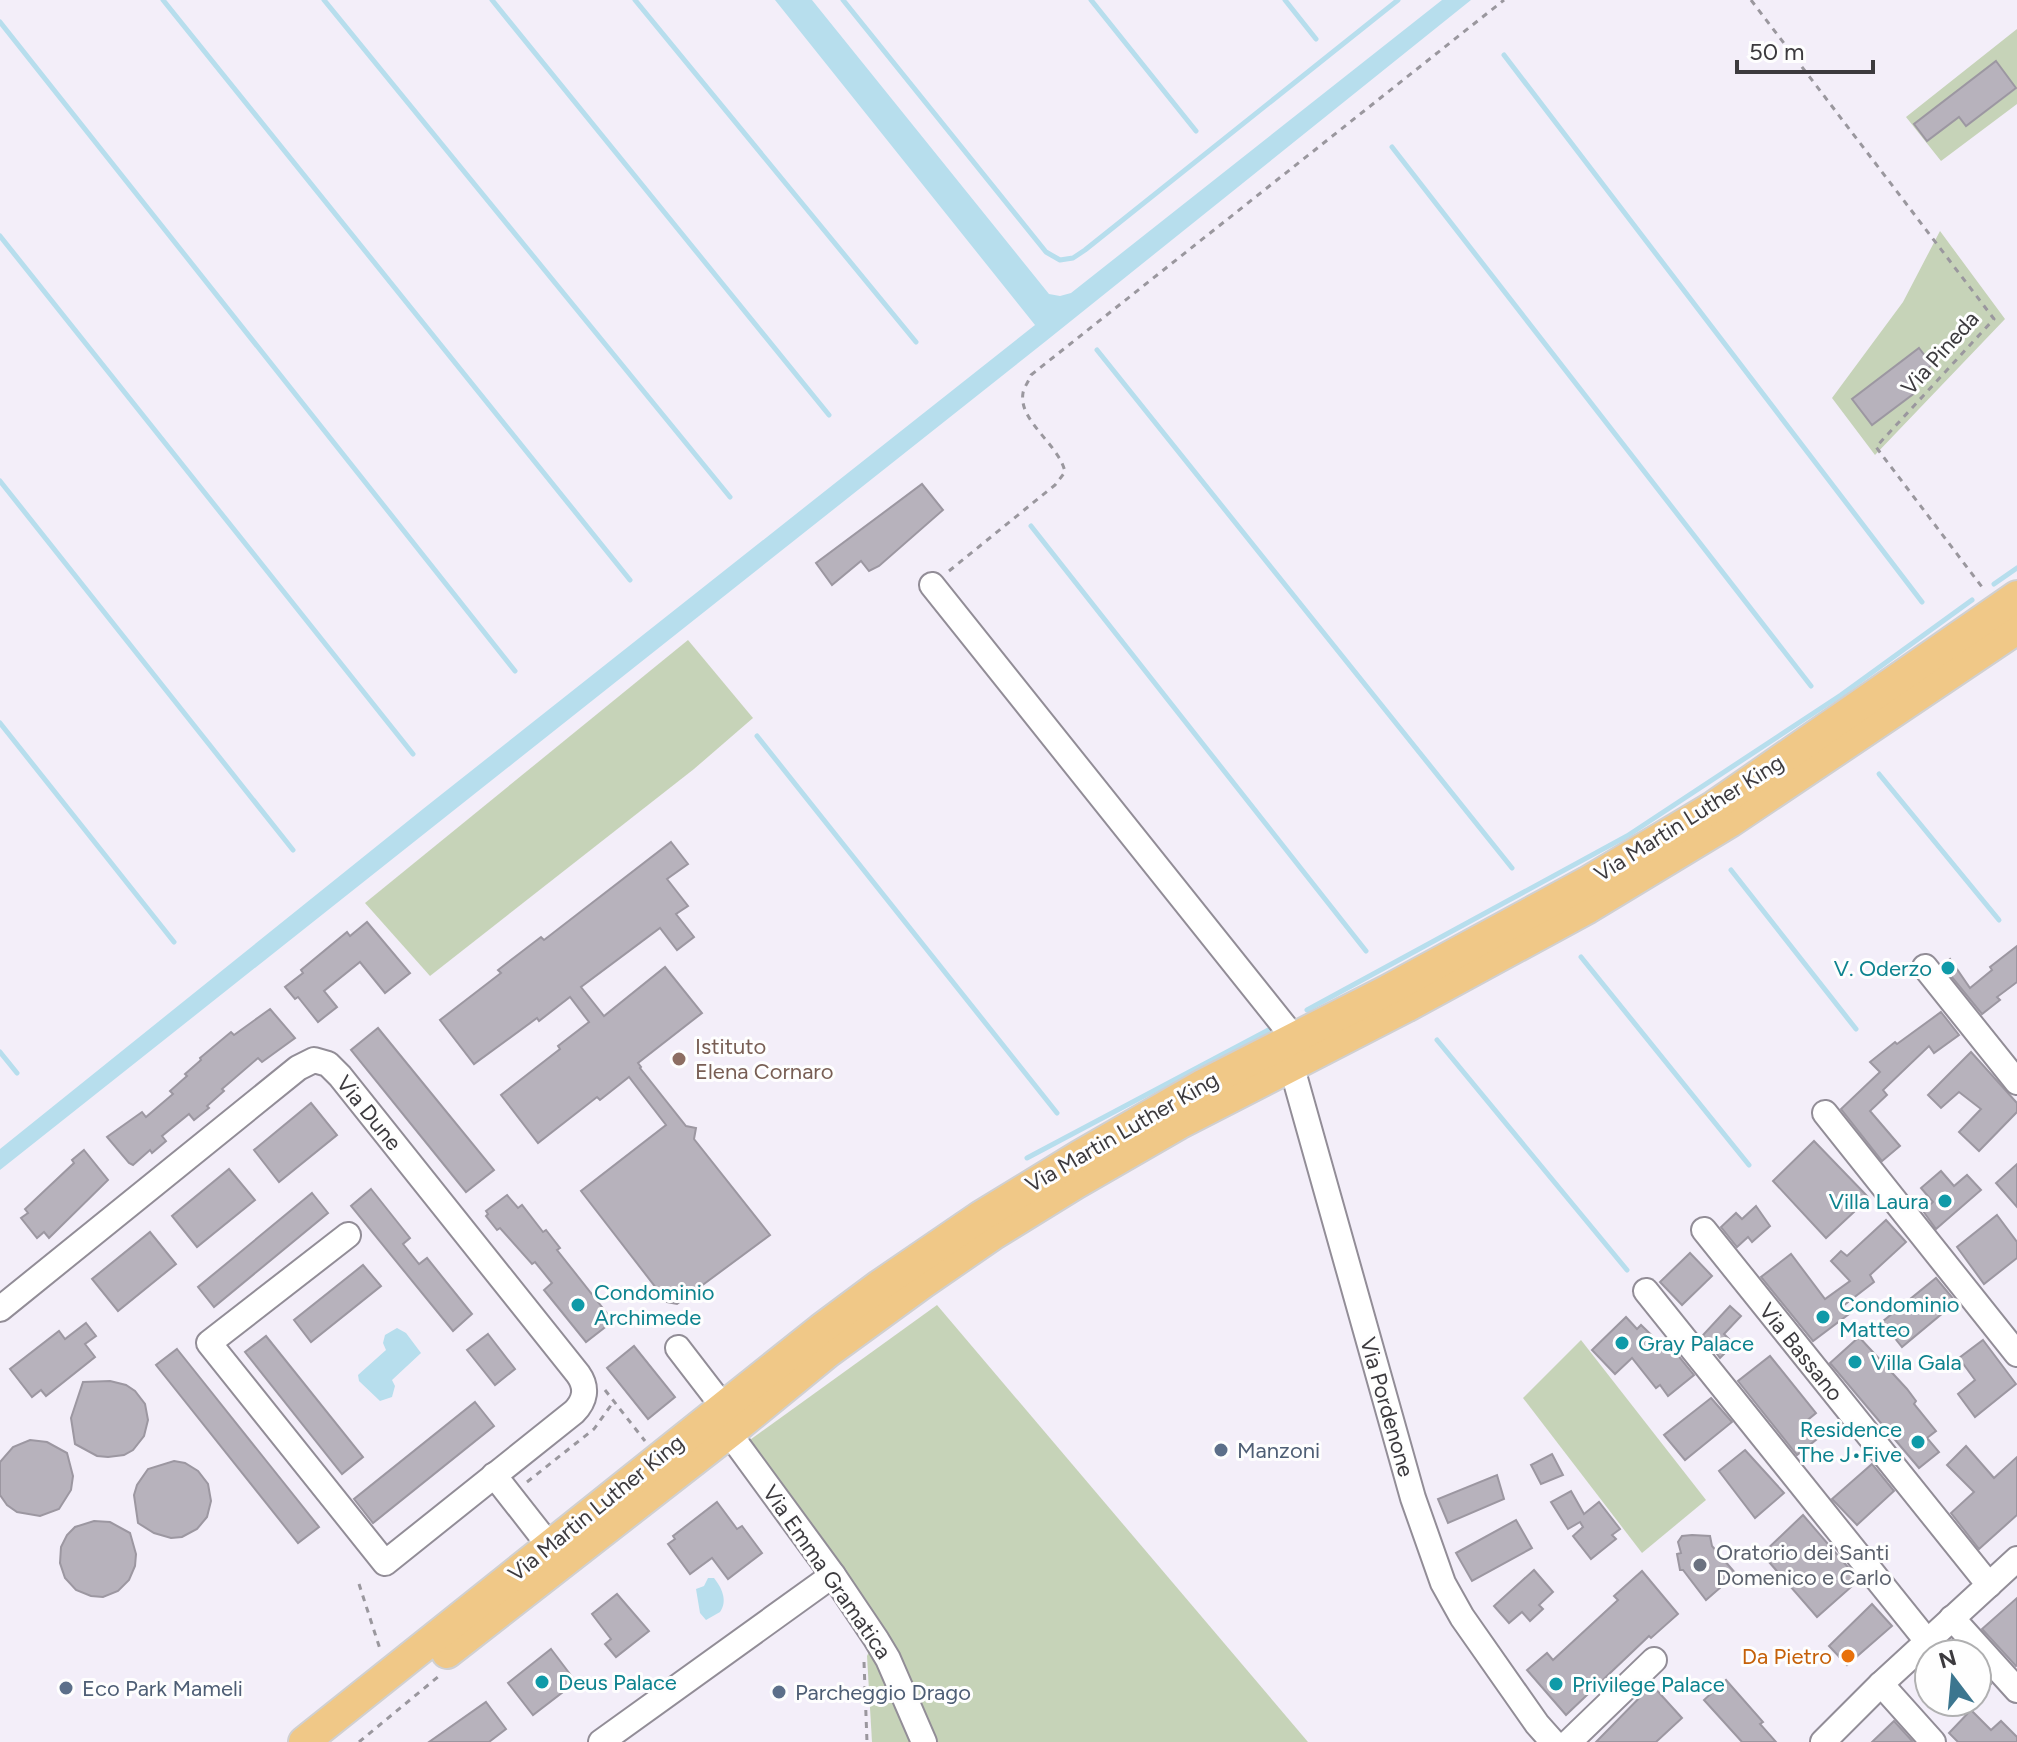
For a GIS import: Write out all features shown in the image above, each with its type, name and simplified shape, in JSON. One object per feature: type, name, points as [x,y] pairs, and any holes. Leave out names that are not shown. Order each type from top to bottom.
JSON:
[{"type":"main road","name":"Via Martin Luther King","points":[[304,1742],[637,1476],[827,1353],[994,1234],[1290,1049],[1575,889],[2012,622]]},
{"type":"main road","name":"Via Martin Luther King","points":[[337,1742],[727,1419]]},
{"type":"street","points":[[932,585],[1290,1049]]},
{"type":"street","points":[[1925,967],[2017,1082]]},
{"type":"street","name":"Via Pordenone","points":[[1290,1049],[1413,1498],[1443,1583],[1462,1617],[1553,1742]]},
{"type":"street","name":"Via Dune","points":[[0,1309],[298,1068],[314,1060],[321,1061],[340,1076],[583,1381],[585,1389],[580,1406],[385,1563],[209,1343],[348,1235]]},
{"type":"street","points":[[1825,1113],[2017,1354]]},
{"type":"street","name":"Via Bassano","points":[[1704,1230],[1989,1585]]},
{"type":"street","points":[[1646,1291],[1925,1638]]},
{"type":"street","name":"Via Emma Gramatica","points":[[678,1348],[727,1419],[737,1444],[833,1575],[888,1659],[924,1742]]},
{"type":"street","points":[[494,1475],[541,1535]]},
{"type":"street","points":[[453,1622],[487,1583],[541,1535],[588,1500],[637,1476]]},
{"type":"street","points":[[1930,1638],[2017,1559]]},
{"type":"street","points":[[601,1742],[833,1575]]},
{"type":"street","points":[[1952,1618],[2017,1690]]},
{"type":"street","points":[[1823,1742],[1913,1654]]},
{"type":"street","points":[[1569,1742],[1654,1660]]},
{"type":"street","points":[[1881,1684],[1933,1742]]},
{"type":"path","points":[[932,585],[1055,485],[1065,472],[1063,460],[1024,410],[1023,393],[1031,375],[1504,0]]},
{"type":"path","name":"Via Pineda","points":[[1751,0],[1994,319],[1876,447],[2012,622]]},
{"type":"path","points":[[521,1487],[594,1429],[614,1401]]},
{"type":"path","points":[[359,1584],[374,1636],[385,1659]]},
{"type":"green space","points":[[2017,29],[2017,104],[1941,161],[1906,117]],"holes":[[[1995,62],[2016,89],[1966,126],[1959,117],[1914,124]]]},
{"type":"green space","points":[[1940,231],[2005,319],[1875,455],[1832,398],[1903,302]],"holes":[[[1919,348],[1932,364],[1909,383],[1916,392],[1872,425]]]},
{"type":"green space","points":[[688,640],[753,718],[694,769],[430,976],[365,903]]},
{"type":"green space","points":[[937,1305],[1308,1742],[935,1742],[747,1442]]},
{"type":"green space","points":[[1581,1340],[1706,1500],[1642,1553],[1523,1398]]},
{"type":"green space","points":[[869,1652],[873,1653],[914,1742],[872,1742]]},
{"type":"water","points":[[775,0],[812,0],[1049,294],[1060,296],[1071,293],[1442,0],[1471,0],[0,1170],[0,1149],[423,809],[1035,325]]},
{"type":"water","points":[[397,1328],[406,1333],[421,1353],[392,1380],[395,1386],[392,1397],[380,1401],[359,1381],[358,1375],[386,1350],[383,1343],[385,1335]]},
{"type":"water","points":[[708,1578],[714,1578],[724,1603],[720,1612],[706,1620],[700,1613],[696,1589],[704,1586]]},
{"type":"building","points":[[1996,61],[2016,88],[1966,126],[1959,117],[1927,141],[1914,124]]},
{"type":"building","points":[[1919,348],[1932,365],[1909,382],[1916,392],[1872,425],[1852,399]]},
{"type":"building","points":[[922,484],[943,510],[879,566],[869,571],[861,561],[832,585],[816,563]]},
{"type":"building","points":[[671,842],[688,864],[667,879],[688,906],[676,914],[694,937],[677,950],[660,928],[581,987],[604,1016],[665,967],[702,1013],[638,1063],[686,1126],[696,1128],[694,1139],[770,1235],[677,1304],[667,1302],[581,1191],[666,1125],[629,1077],[600,1100],[597,1097],[538,1143],[501,1095],[589,1022],[570,997],[474,1064],[440,1020],[501,973],[498,970],[541,937],[544,940]]},
{"type":"building","points":[[367,922],[410,973],[385,993],[360,962],[324,991],[337,1007],[318,1022],[298,997],[295,999],[285,987],[347,932],[350,936]]},
{"type":"building","points":[[2017,946],[2017,982],[1997,997],[2000,1000],[1982,1014],[1942,965],[1950,959],[1970,988]]},
{"type":"building","points":[[270,1009],[295,1038],[262,1062],[258,1058],[222,1089],[224,1091],[207,1106],[209,1108],[194,1120],[189,1114],[162,1136],[166,1141],[152,1153],[150,1150],[133,1165],[129,1163],[107,1137],[142,1112],[146,1117],[173,1094],[170,1091],[187,1076],[185,1074],[200,1058],[231,1032],[234,1035]]},
{"type":"building","points":[[1941,1012],[1959,1035],[1934,1053],[1929,1046],[1883,1090],[1887,1095],[1870,1111],[1900,1146],[1882,1161],[1841,1109],[1880,1072],[1870,1062]]},
{"type":"building","points":[[378,1028],[494,1170],[466,1192],[351,1050]]},
{"type":"building","points":[[1971,1052],[2017,1103],[2017,1112],[1979,1151],[1959,1132],[1981,1109],[1959,1092],[1941,1108],[1928,1095]]},
{"type":"building","points":[[311,1103],[337,1135],[279,1182],[254,1150]]},
{"type":"building","points":[[1814,1141],[1869,1198],[1826,1238],[1773,1181]]},
{"type":"building","points":[[84,1150],[108,1180],[49,1238],[44,1232],[37,1238],[21,1218],[28,1213],[25,1209]]},
{"type":"building","points":[[2017,1164],[2017,1207],[1996,1183]]},
{"type":"building","points":[[229,1169],[255,1200],[197,1247],[172,1216]]},
{"type":"building","name":"Villa Laura","points":[[1941,1171],[1954,1186],[1967,1175],[1981,1190],[1936,1229],[1923,1211],[1933,1202],[1921,1188]]},
{"type":"building","points":[[371,1189],[410,1238],[403,1244],[419,1264],[427,1258],[472,1314],[453,1331],[351,1206]]},
{"type":"building","points":[[312,1193],[328,1213],[214,1307],[198,1287]]},
{"type":"building","points":[[507,1195],[518,1208],[522,1205],[543,1232],[546,1230],[560,1248],[557,1250],[613,1321],[586,1342],[544,1290],[552,1283],[535,1262],[532,1264],[486,1216],[486,1211]]},
{"type":"building","points":[[1756,1206],[1770,1226],[1752,1242],[1748,1237],[1737,1247],[1721,1227],[1736,1213],[1742,1219]]},
{"type":"building","points":[[1997,1215],[2017,1242],[2017,1258],[1984,1284],[1957,1247]]},
{"type":"building","points":[[1886,1220],[1906,1242],[1870,1275],[1874,1282],[1843,1306],[1849,1314],[1813,1341],[1761,1277],[1791,1254],[1825,1299],[1850,1281],[1831,1261],[1841,1251],[1847,1256]]},
{"type":"building","points":[[150,1232],[176,1264],[118,1311],[92,1279]]},
{"type":"building","points":[[1690,1253],[1712,1276],[1682,1305],[1660,1282]]},
{"type":"building","points":[[363,1265],[381,1286],[311,1342],[294,1320]]},
{"type":"building","points":[[1936,1278],[1956,1302],[1902,1347],[1882,1322]]},
{"type":"building","points":[[1730,1306],[1741,1316],[1724,1334],[1734,1344],[1720,1358],[1703,1335]]},
{"type":"building","points":[[1626,1317],[1637,1329],[1641,1325],[1668,1351],[1672,1348],[1694,1375],[1668,1396],[1660,1385],[1656,1388],[1632,1358],[1615,1374],[1592,1350]]},
{"type":"building","points":[[86,1323],[96,1336],[85,1344],[95,1357],[46,1396],[41,1390],[32,1397],[10,1369],[59,1331],[65,1339]]},
{"type":"building","points":[[488,1334],[515,1369],[495,1385],[467,1350]]},
{"type":"building","points":[[266,1336],[363,1457],[342,1474],[245,1352]]},
{"type":"building","points":[[1859,1337],[1907,1389],[1916,1401],[1914,1404],[1936,1431],[1927,1438],[1939,1452],[1919,1468],[1830,1363]]},
{"type":"building","points":[[1983,1340],[2016,1384],[1975,1417],[1958,1394],[1975,1380],[1959,1358]]},
{"type":"building","name":"Condominio Archimede","points":[[634,1346],[675,1397],[648,1419],[607,1368]]},
{"type":"building","points":[[177,1349],[319,1527],[298,1543],[156,1365]]},
{"type":"building","points":[[1770,1356],[1816,1413],[1804,1423],[1817,1439],[1797,1455],[1738,1381]]},
{"type":"building","points":[[110,1381],[135,1391],[145,1404],[148,1420],[144,1436],[133,1450],[124,1455],[97,1456],[75,1444],[71,1418],[83,1382]]},
{"type":"building","points":[[1711,1398],[1732,1422],[1685,1460],[1664,1435]]},
{"type":"building","points":[[475,1402],[494,1426],[373,1523],[354,1499]]},
{"type":"building","points":[[30,1440],[47,1442],[67,1453],[73,1476],[71,1490],[59,1509],[40,1516],[17,1512],[0,1495],[0,1462],[13,1447]]},
{"type":"building","points":[[1966,1446],[1994,1478],[2017,1457],[2017,1515],[1979,1549],[1951,1513],[1974,1492],[1947,1465]]},
{"type":"building","points":[[1745,1450],[1784,1493],[1755,1518],[1719,1471]]},
{"type":"building","points":[[1552,1454],[1563,1475],[1541,1484],[1531,1465]]},
{"type":"building","points":[[174,1461],[198,1471],[208,1484],[211,1501],[207,1517],[197,1529],[182,1537],[171,1538],[154,1533],[138,1523],[134,1495],[148,1469]]},
{"type":"building","points":[[1872,1464],[1894,1491],[1857,1525],[1832,1499]]},
{"type":"building","points":[[1497,1475],[1504,1499],[1448,1523],[1438,1499]]},
{"type":"building","points":[[1571,1491],[1584,1514],[1599,1502],[1620,1529],[1612,1535],[1616,1539],[1591,1559],[1573,1536],[1583,1527],[1580,1522],[1568,1529],[1551,1502]]},
{"type":"building","points":[[717,1502],[737,1529],[742,1526],[762,1553],[728,1579],[712,1558],[690,1574],[668,1544],[675,1539],[673,1536]]},
{"type":"building","points":[[1803,1515],[1859,1580],[1817,1617],[1762,1554]]},
{"type":"building","points":[[1516,1520],[1532,1548],[1472,1581],[1456,1553]]},
{"type":"building","points":[[94,1521],[110,1522],[130,1533],[136,1554],[129,1580],[118,1591],[103,1597],[76,1590],[65,1578],[60,1563],[61,1547],[67,1535],[75,1527]]},
{"type":"building","name":"Oratorio dei Santi Domenico e Carlo","points":[[1682,1536],[1710,1536],[1712,1546],[1736,1574],[1706,1600],[1680,1570],[1678,1542]]},
{"type":"building","points":[[1534,1570],[1553,1592],[1539,1605],[1543,1609],[1530,1621],[1522,1612],[1509,1623],[1494,1606]]},
{"type":"building","points":[[1642,1571],[1678,1614],[1651,1638],[1649,1636],[1566,1715],[1527,1670],[1547,1653],[1553,1660],[1618,1600],[1614,1596]]},
{"type":"building","points":[[617,1594],[649,1631],[616,1657],[605,1644],[611,1639],[592,1614]]},
{"type":"building","points":[[2017,1598],[2016,1666],[1993,1638],[1982,1629]]},
{"type":"building","points":[[1872,1604],[1892,1626],[1847,1665],[1829,1646]]},
{"type":"building","name":"Deus Palace","points":[[551,1649],[576,1682],[533,1715],[508,1683]]},
{"type":"building","points":[[1726,1680],[1763,1722],[1760,1724],[1776,1742],[1742,1742],[1704,1700]]},
{"type":"building","points":[[1652,1685],[1682,1718],[1656,1742],[1596,1742]]},
{"type":"building","points":[[486,1702],[506,1729],[489,1742],[429,1742]]},
{"type":"building","points":[[1963,1718],[1979,1718],[1991,1730],[2001,1721],[2017,1737],[2017,1742],[1958,1742],[1949,1733]]},
{"type":"building","points":[[1894,1721],[1913,1742],[1872,1742]]},
{"type":"waterway","points":[[163,0],[630,580]]},
{"type":"waterway","points":[[324,0],[730,497]]},
{"type":"waterway","points":[[492,0],[829,415]]},
{"type":"waterway","points":[[635,0],[916,342]]},
{"type":"waterway","points":[[843,0],[1046,252],[1060,260],[1073,258],[1085,250],[1398,0]]},
{"type":"waterway","points":[[1091,0],[1196,131]]},
{"type":"waterway","points":[[1285,0],[1316,39]]},
{"type":"waterway","points":[[0,22],[515,671]]},
{"type":"waterway","points":[[1504,55],[1922,602]]},
{"type":"waterway","points":[[1392,147],[1811,686]]},
{"type":"waterway","points":[[0,236],[413,754]]},
{"type":"waterway","points":[[1097,350],[1512,868]]},
{"type":"waterway","points":[[0,481],[293,850]]},
{"type":"waterway","points":[[1031,526],[1366,951]]},
{"type":"waterway","points":[[1994,584],[2017,568]]},
{"type":"waterway","points":[[1307,1010],[1627,836],[1841,695],[1972,600]]},
{"type":"waterway","points":[[0,723],[174,942]]},
{"type":"waterway","points":[[757,736],[1057,1113]]},
{"type":"waterway","points":[[1879,774],[1999,920]]},
{"type":"waterway","points":[[1731,870],[1856,1029]]},
{"type":"waterway","points":[[1581,957],[1749,1165]]},
{"type":"waterway","points":[[1027,1158],[1274,1027]]},
{"type":"waterway","points":[[1437,1040],[1627,1270]]},
{"type":"waterway","points":[[0,1052],[17,1073]]},
{"type":"place","name":"V. Oderzo","points":[[1948,968]]},
{"type":"place","name":"Istituto Elena Cornaro","points":[[679,1059]]},
{"type":"place","name":"Villa Laura","points":[[1945,1201]]},
{"type":"place","name":"Condominio Archimede","points":[[578,1305]]},
{"type":"place","name":"Condominio Matteo","points":[[1823,1317]]},
{"type":"place","name":"Gray Palace","points":[[1622,1343]]},
{"type":"place","name":"Villa Gala","points":[[1855,1362]]},
{"type":"place","name":"Residence The J•Five","points":[[1918,1442]]},
{"type":"place","name":"Manzoni","points":[[1221,1450]]},
{"type":"place","name":"Oratorio dei Santi Domenico e Carlo","points":[[1700,1565]]},
{"type":"place","name":"Da Pietro","points":[[1848,1656]]},
{"type":"place","name":"Deus Palace","points":[[542,1682]]},
{"type":"place","name":"Privilege Palace","points":[[1556,1684]]},
{"type":"place","name":"Eco Park Mameli","points":[[66,1688]]},
{"type":"place","name":"Parcheggio Drago","points":[[779,1692]]}]
